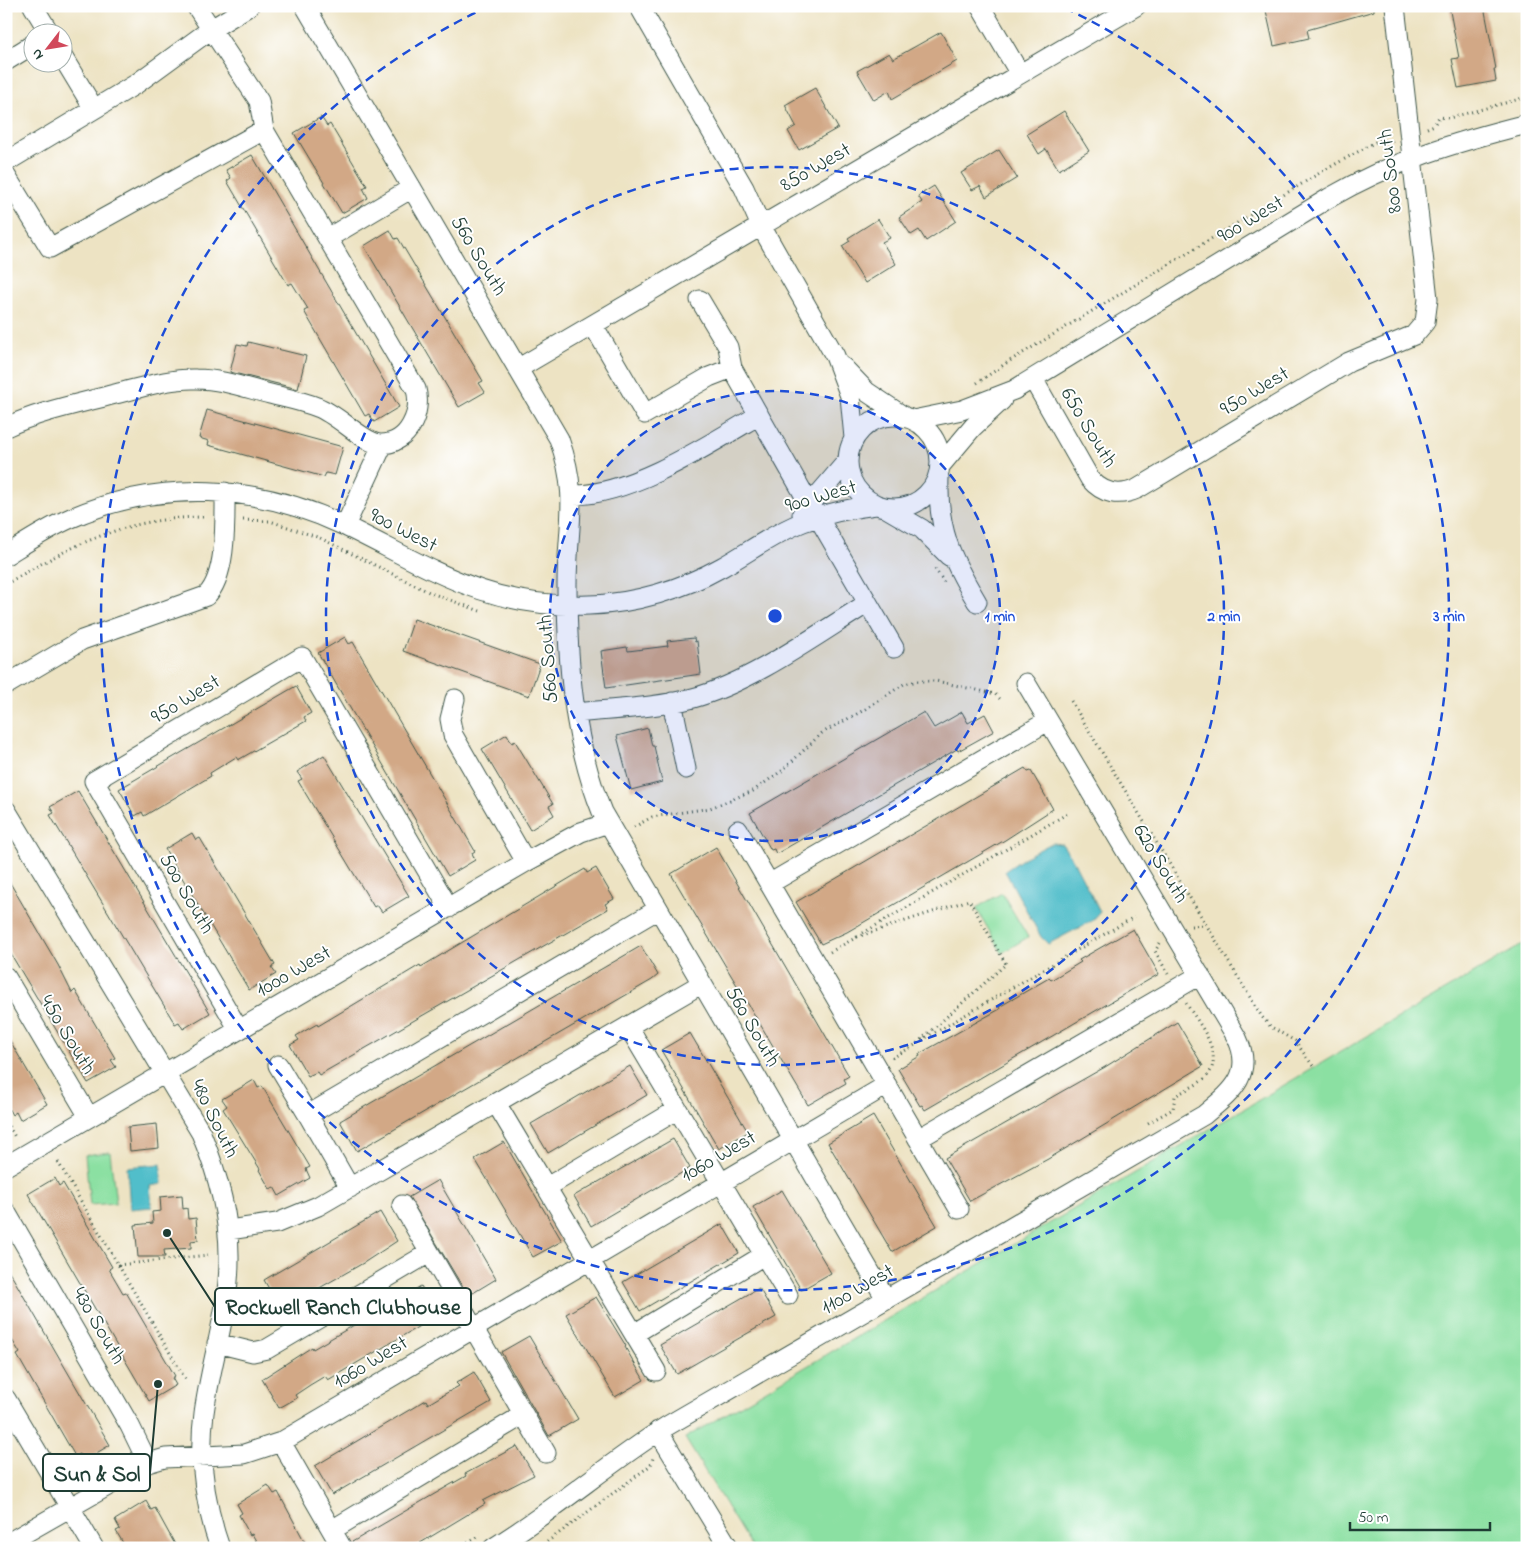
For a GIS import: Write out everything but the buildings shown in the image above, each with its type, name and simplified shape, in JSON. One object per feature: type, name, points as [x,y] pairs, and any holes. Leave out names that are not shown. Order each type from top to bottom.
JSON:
[{"type":"street","points":[[33,6],[43,22]]},
{"type":"street","points":[[6,426],[42,413],[160,383],[197,379],[222,382],[316,406],[338,417],[368,441],[383,444],[398,439],[414,423],[419,405],[412,381],[264,130],[259,101],[210,30],[196,6]]},
{"type":"street","points":[[6,162],[136,84],[210,30],[249,6]]},
{"type":"street","name":"560 South","points":[[305,6],[559,439],[570,473],[572,495],[567,605],[568,643],[576,714],[585,763],[592,788],[608,823],[657,910],[886,1300]]},
{"type":"street","points":[[639,6],[744,188],[761,226],[835,356],[850,396],[854,438],[848,460],[848,471],[858,491],[881,507],[922,529],[953,561]]},
{"type":"street","points":[[980,6],[1020,74]]},
{"type":"street","name":"850 West","points":[[519,368],[1136,6]]},
{"type":"street","name":"800 South","points":[[1395,6],[1428,299],[1427,314],[1420,328]]},
{"type":"street","points":[[6,61],[22,51]]},
{"type":"street","points":[[72,72],[94,109]]},
{"type":"street","name":"900 West","points":[[908,418],[962,410],[1014,390],[1337,194],[1376,173],[1451,144],[1527,124]]},
{"type":"street","points":[[6,176],[50,248],[264,130]]},
{"type":"street","points":[[328,238],[412,188]]},
{"type":"street","points":[[700,300],[728,347],[732,368],[894,648]]},
{"type":"street","points":[[593,325],[645,414],[709,377],[732,368]]},
{"type":"street","name":"950 West","points":[[1112,494],[1120,494],[1137,489],[1349,362],[1371,352],[1407,340],[1420,328]]},
{"type":"street","points":[[835,356],[867,392],[931,433],[937,443],[940,471],[940,513],[943,531],[953,561],[977,602]]},
{"type":"street","name":"650 South","points":[[1033,379],[1090,479],[1103,491],[1112,494]]},
{"type":"street","name":"900 West","points":[[940,471],[973,428],[1014,390]]},
{"type":"street","points":[[572,495],[587,495],[606,490],[661,470],[759,415]]},
{"type":"street","points":[[854,438],[870,422],[891,416],[908,418]]},
{"type":"street","points":[[345,526],[383,444]]},
{"type":"street","name":"900 West","points":[[6,555],[45,531],[71,518],[114,503],[172,493],[225,492],[262,496],[289,503],[345,526],[446,578],[476,590],[506,598],[567,605],[606,605],[679,586],[721,568],[814,511],[848,460]]},
{"type":"street","points":[[881,507],[898,509],[919,502],[928,495],[940,471]]},
{"type":"street","points":[[6,685],[89,637],[206,596],[212,590],[219,575],[225,518],[225,492]]},
{"type":"street","name":"900 West","points":[[814,511],[881,507]]},
{"type":"street","points":[[576,714],[672,702],[712,692],[747,676],[868,603]]},
{"type":"street","name":"950 West","points":[[94,781],[302,657],[449,908]]},
{"type":"street","name":"620 South","points":[[1026,683],[1241,1046],[1242,1072]]},
{"type":"street","points":[[455,699],[450,719],[453,735],[526,862]]},
{"type":"street","points":[[672,702],[686,769]]},
{"type":"street","points":[[770,884],[1048,721]]},
{"type":"street","name":"500 South","points":[[94,781],[239,1030]]},
{"type":"street","name":"480 South","points":[[6,810],[12,831],[165,1072],[200,1133],[210,1156],[229,1230],[228,1283],[204,1413],[202,1457],[203,1477],[208,1504],[220,1548]]},
{"type":"street","name":"1000 West","points":[[6,1166],[526,862],[581,832],[608,823]]},
{"type":"street","points":[[738,830],[959,1208]]},
{"type":"street","points":[[308,1115],[657,910]]},
{"type":"street","points":[[918,1139],[1200,975]]},
{"type":"street","name":"450 South","points":[[6,977],[89,1117]]},
{"type":"street","points":[[229,1230],[265,1226],[299,1215],[350,1188],[701,984]]},
{"type":"street","points":[[628,1026],[788,1295]]},
{"type":"street","points":[[278,1065],[350,1188]]},
{"type":"street","name":"1100 West","points":[[493,1548],[552,1509],[658,1431],[1204,1115],[1234,1088],[1242,1072]]},
{"type":"street","name":"1060 West","points":[[6,1544],[148,1464],[165,1458],[244,1454],[281,1442],[887,1085]]},
{"type":"street","points":[[496,1103],[656,1371]]},
{"type":"street","points":[[547,1187],[677,1110]]},
{"type":"street","points":[[402,1205],[546,1453]]},
{"type":"street","name":"430 South","points":[[6,1212],[130,1426],[148,1464]]},
{"type":"street","points":[[217,1343],[253,1352],[267,1349],[429,1253]]},
{"type":"street","points":[[634,1334],[764,1255]]},
{"type":"street","points":[[6,1399],[94,1548]]},
{"type":"street","points":[[332,1530],[523,1414]]},
{"type":"street","points":[[658,1431],[730,1548]]},
{"type":"street","points":[[281,1442],[342,1548]]},
{"type":"path","points":[[1434,125],[1439,117],[1449,118],[1527,97]]},
{"type":"path","points":[[970,388],[1008,362],[1323,171],[1381,138],[1389,143]]},
{"type":"path","points":[[6,584],[72,546],[124,527],[179,518],[225,518],[270,521],[295,528],[320,538],[431,593],[487,613]]},
{"type":"path","points":[[933,566],[945,583],[956,584],[964,580]]},
{"type":"path","points":[[634,828],[652,817],[710,808],[753,791],[782,770],[822,733],[864,710],[904,684],[918,681],[936,681],[995,694],[1002,701]]},
{"type":"path","points":[[1071,701],[1262,1017],[1271,1028],[1295,1041],[1313,1066]]},
{"type":"path","points":[[814,961],[1070,812]]},
{"type":"path","points":[[857,937],[969,900],[1006,964],[915,1044]]},
{"type":"path","points":[[876,1067],[1134,917]]},
{"type":"path","points":[[1155,951],[1211,1046],[1213,1063],[1208,1076],[1176,1096]]},
{"type":"path","points":[[6,1122],[15,1137]]},
{"type":"path","points":[[58,1162],[187,1382]]},
{"type":"path","points":[[118,1265],[208,1255]]},
{"type":"path","points":[[539,1548],[651,1465]]},
{"type":"green space","points":[[1002,893],[1028,937],[1002,953],[976,908]]},
{"type":"green space","points":[[1527,942],[1527,1548],[752,1548],[685,1438]]},
{"type":"green space","points":[[110,1152],[116,1203],[90,1205],[85,1155]]},
{"type":"water","points":[[1052,843],[1062,844],[1073,860],[1100,912],[1092,921],[1048,944],[1041,937],[1005,871],[1027,856]]},
{"type":"water","points":[[161,1164],[162,1184],[150,1186],[152,1207],[130,1209],[127,1167]]},
{"type":"place","name":"Rockwell Ranch Clubhouse","points":[[167,1233]]},
{"type":"place","name":"Sun & Sol","points":[[158,1384]]}]
